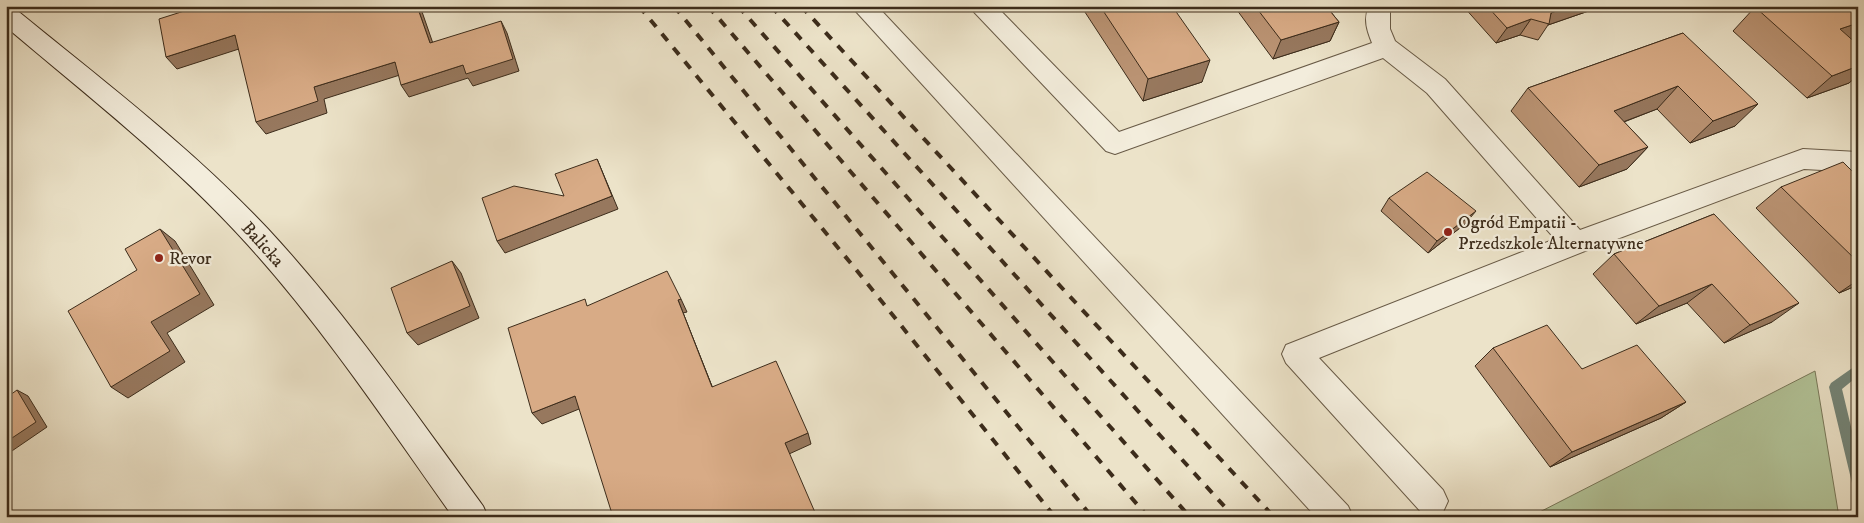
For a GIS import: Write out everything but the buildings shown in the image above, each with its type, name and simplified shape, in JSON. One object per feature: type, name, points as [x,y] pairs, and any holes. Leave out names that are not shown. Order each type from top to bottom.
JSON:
[{"type":"street","points":[[862,6],[1337,517]]},
{"type":"street","points":[[982,6],[1115,144],[1386,47]]},
{"type":"street","points":[[1381,6],[1378,12],[1378,29],[1386,47],[1436,86],[1575,243]]},
{"type":"street","name":"Balicka","points":[[6,14],[165,146],[258,237],[325,315],[472,517]]},
{"type":"street","points":[[1432,501],[1296,354],[1575,243],[1803,159],[1858,162]]},
{"type":"green space","points":[[1815,371],[1839,517],[1530,517]]},
{"type":"waterway","points":[[1858,369],[1835,387],[1858,483]]},
{"type":"railway","points":[[639,6],[858,272],[1055,517]]},
{"type":"railway","points":[[674,6],[1092,517]]},
{"type":"railway","points":[[708,6],[1148,517]]},
{"type":"railway","points":[[738,6],[1190,517]]},
{"type":"railway","points":[[771,6],[1234,517]]},
{"type":"railway","points":[[801,6],[1274,517]]},
{"type":"place","name":"Ogród Empatii - Przedszkole Alternatywne","points":[[1448,232]]},
{"type":"place","name":"Revor","points":[[159,258]]}]
